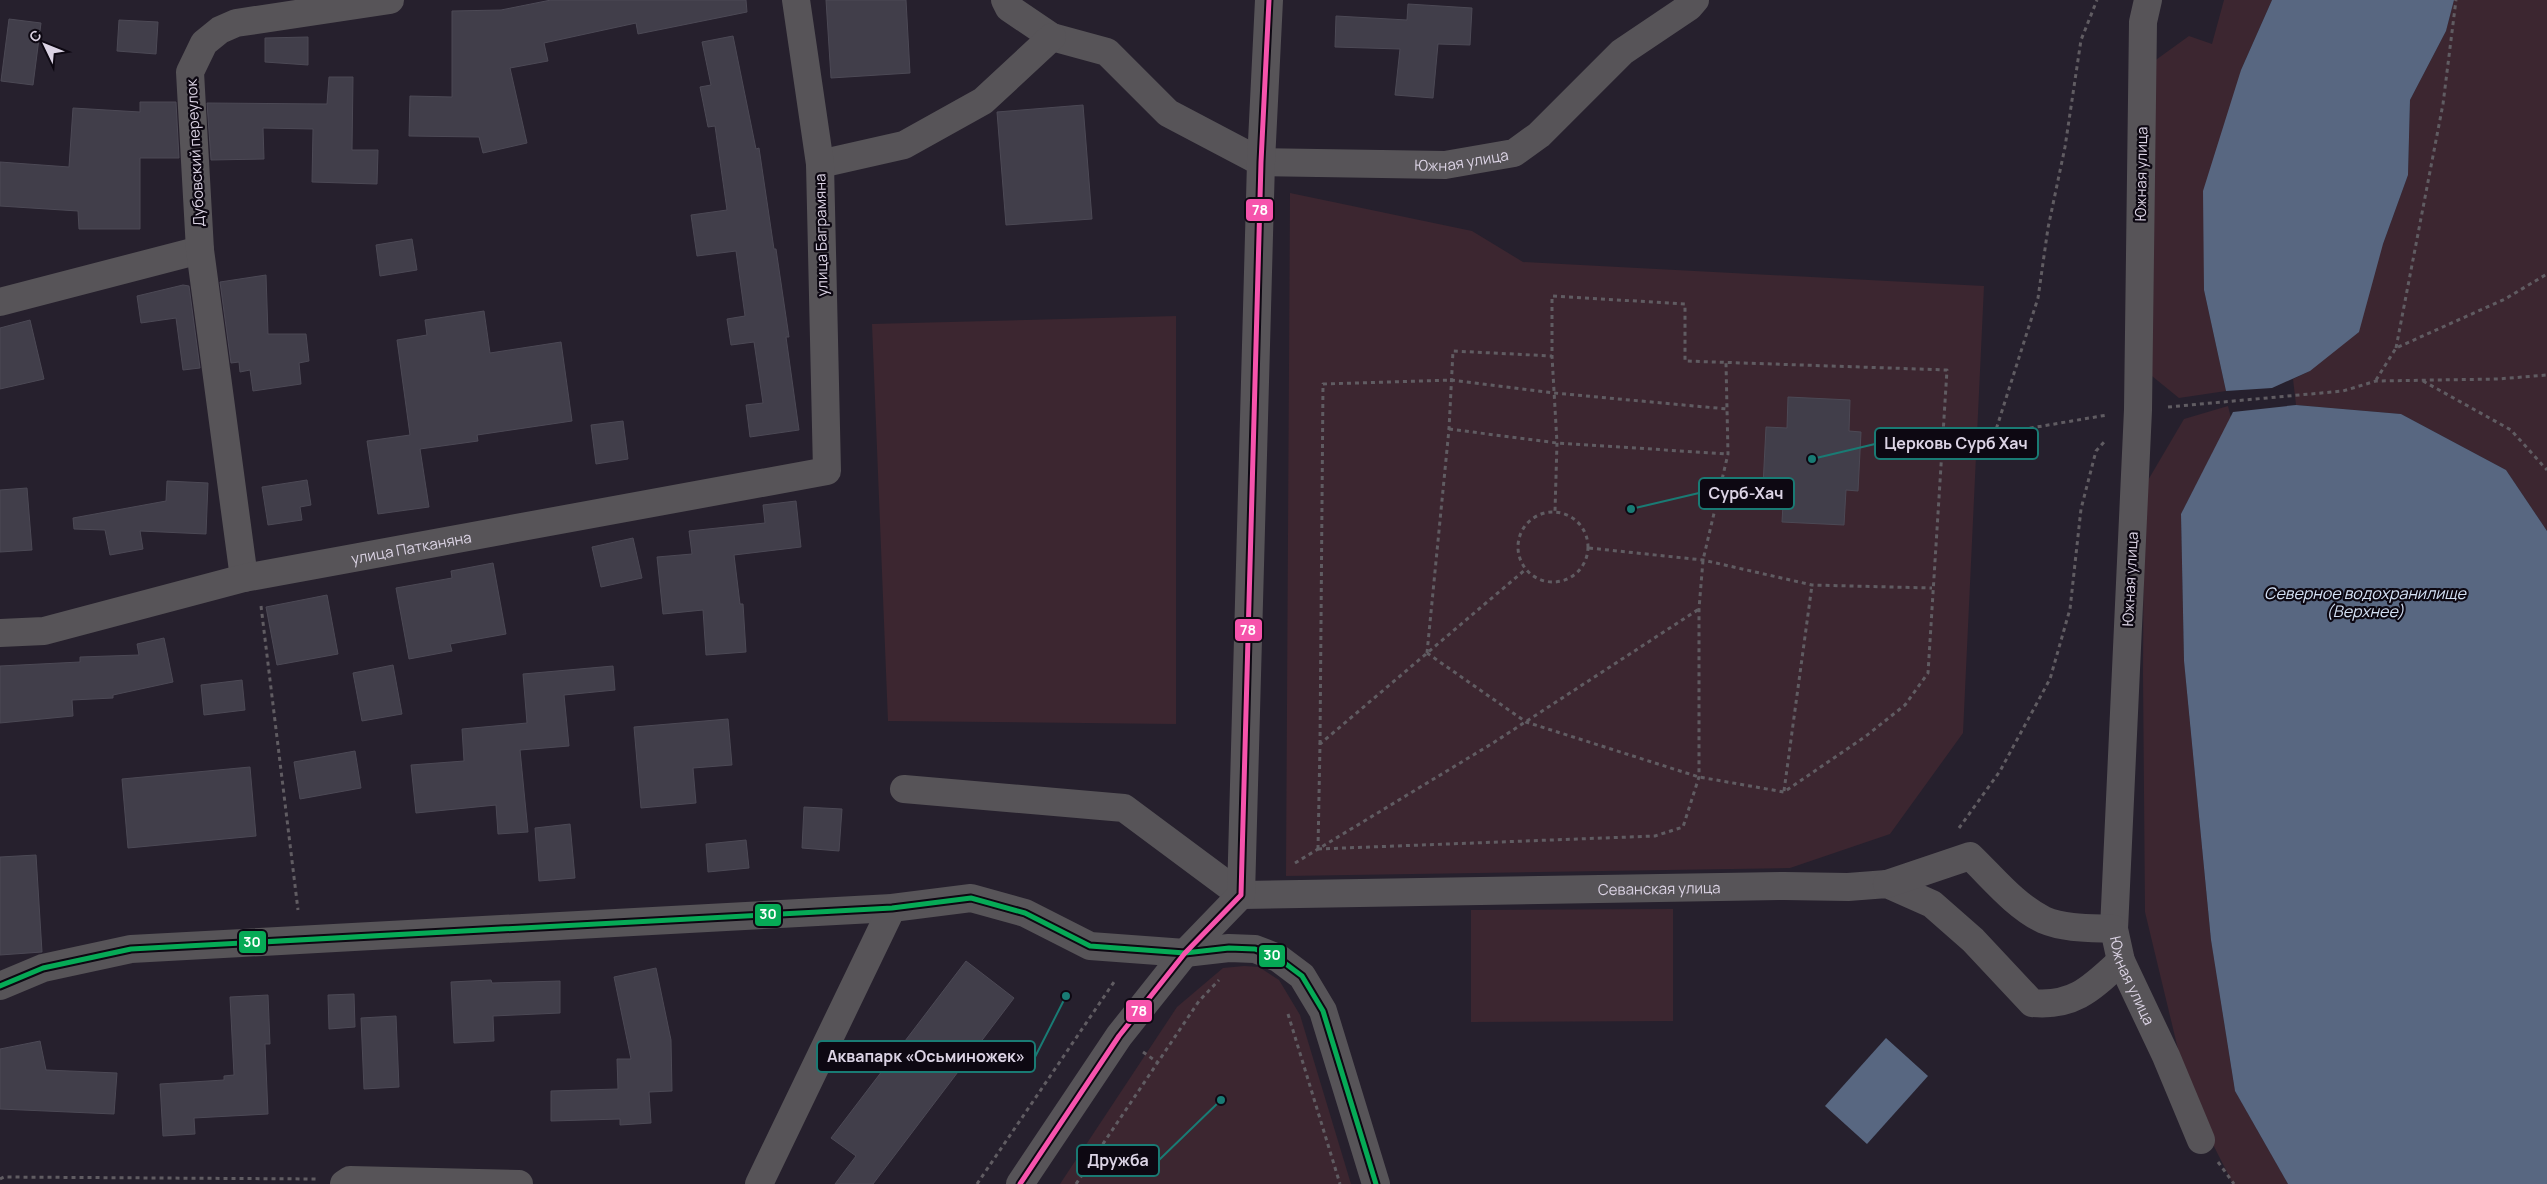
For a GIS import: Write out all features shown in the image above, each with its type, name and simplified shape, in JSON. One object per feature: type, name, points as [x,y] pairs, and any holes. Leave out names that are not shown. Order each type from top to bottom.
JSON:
[{"type":"street","name":"Дубовский переулок","points":[[251,577],[200,250],[190,72],[204,43],[238,12],[390,0]]},
{"type":"street","name":"улица Баграмяна","points":[[796,0],[820,164],[827,471]]},
{"type":"street","points":[[1005,0],[1009,8],[1052,37],[1107,52],[1168,113],[1261,162]]},
{"type":"street","points":[[1020,1184],[1119,1036],[1185,953],[1241,895],[1261,162],[1269,0]]},
{"type":"street","name":"Южная улица","points":[[1261,162],[1446,165],[1514,152],[1539,135],[1622,52],[1689,7],[1695,0]]},
{"type":"street","name":"Южная улица","points":[[2148,0],[2143,22],[2138,410],[2114,929],[2121,961],[2166,1056],[2201,1140]]},
{"type":"street","points":[[820,164],[904,145],[983,101],[1052,37]]},
{"type":"street","points":[[0,302],[200,250]]},
{"type":"street","name":"улица Патканяна","points":[[0,633],[44,631],[251,577],[827,471]]},
{"type":"street","points":[[904,789],[1124,808],[1241,895]]},
{"type":"street","points":[[1887,884],[1970,856],[2013,898],[2045,920],[2077,927],[2114,929]]},
{"type":"street","name":"Севанская улица","points":[[1241,895],[1774,886],[1848,887],[1887,884],[1932,904],[1973,940],[2032,1004],[2052,1005],[2088,992],[2121,961]]},
{"type":"street","points":[[0,986],[43,968],[130,949],[892,908],[971,898],[1025,913],[1090,946],[1185,953],[1229,948],[1255,949],[1278,958],[1302,976],[1323,1011],[1376,1184]]},
{"type":"street","points":[[760,1184],[892,908]]},
{"type":"street","points":[[347,1182],[519,1184]]},
{"type":"path","points":[[1994,436],[2038,298],[2048,228],[2065,147],[2081,40],[2097,0]]},
{"type":"path","points":[[2376,381],[2396,348],[2442,104],[2456,0]]},
{"type":"path","points":[[2396,348],[2505,299],[2547,274]]},
{"type":"path","points":[[1427,653],[1526,722],[1699,777],[1784,792],[1866,736],[1905,705],[1928,673],[1947,370],[1685,361],[1685,304],[1552,296],[1552,356],[1557,443],[1555,511]]},
{"type":"path","points":[[1427,653],[1449,429],[1453,351],[1552,356]]},
{"type":"path","points":[[1318,849],[1655,836],[1684,827],[1699,777],[1699,609],[1703,560],[1728,454],[1726,363]]},
{"type":"path","points":[[1943,443],[1994,436],[2138,410],[2343,391],[2376,381],[2498,379],[2547,374]]},
{"type":"path","points":[[1318,849],[1323,384],[1451,380],[1554,393],[1728,409]]},
{"type":"path","points":[[2423,380],[2511,430],[2547,470]]},
{"type":"path","points":[[1952,834],[1959,828],[2000,771],[2050,678],[2070,608],[2081,509],[2096,451],[2138,410]]},
{"type":"path","points":[[1449,429],[1557,443],[1728,454]]},
{"type":"path","points":[[1555,511],[1567,514],[1578,521],[1585,531],[1589,548],[1583,566],[1575,575],[1564,581],[1551,582],[1539,580],[1526,569],[1518,553],[1519,539],[1523,528],[1532,518],[1543,513],[1555,511]]},
{"type":"path","points":[[1589,548],[1703,560],[1812,585],[1932,588]]},
{"type":"path","points":[[1320,744],[1526,569]]},
{"type":"path","points":[[251,577],[302,940]]},
{"type":"path","points":[[1784,792],[1812,585]]},
{"type":"path","points":[[1318,849],[1526,722],[1699,609]]},
{"type":"path","points":[[977,1184],[1136,950]]},
{"type":"path","points":[[1076,1184],[1198,1001],[1218,980],[1225,977]]},
{"type":"path","points":[[1287,1012],[1340,1184]]},
{"type":"path","points":[[0,1179],[4,1177],[97,1176],[347,1182]]},
{"type":"shaded area","points":[[2224,0],[2272,0],[2241,70],[2204,290],[2226,391],[2179,398],[2147,372],[2153,62],[2189,36],[2212,44]]},
{"type":"shaded area","points":[[2454,0],[2547,0],[2547,531],[2506,470],[2401,414],[2296,405],[2293,379],[2310,371],[2383,244],[2408,175],[2410,100],[2446,31]]},
{"type":"shaded area","points":[[1290,193],[1472,231],[1523,262],[1984,286],[1963,733],[1890,834],[1790,868],[1286,876]]},
{"type":"shaded area","points":[[1176,316],[1176,724],[888,721],[872,324]]},
{"type":"shaded area","points":[[2228,406],[2231,418],[2181,514],[2184,661],[2211,940],[2235,1091],[2288,1184],[2233,1184],[2190,1099],[2145,912],[2144,487],[2184,419]]},
{"type":"shaded area","points":[[1673,909],[1673,1021],[1471,1022],[1471,910]]},
{"type":"shaded area","points":[[1259,967],[1279,980],[1300,1015],[1351,1184],[1060,1184],[1177,1007],[1223,968]]},
{"type":"water","points":[[2272,0],[2454,0],[2446,31],[2410,100],[2408,175],[2383,244],[2359,332],[2310,371],[2272,388],[2226,391],[2204,290],[2203,191],[2241,70]]},
{"type":"water","name":"Северное водохранилище (Верхнее)","points":[[2296,405],[2401,414],[2506,470],[2547,531],[2547,1184],[2288,1184],[2235,1091],[2211,940],[2184,661],[2181,514],[2233,412]]},
{"type":"water","points":[[1886,1038],[1928,1076],[1867,1144],[1825,1106]]},
{"type":"building","points":[[551,0],[746,0],[747,12],[638,34],[636,23],[544,43],[548,61],[510,68],[527,143],[483,153],[479,137],[409,136],[410,96],[452,97],[452,11],[501,10]]},
{"type":"building","points":[[826,0],[906,0],[910,73],[831,78]]},
{"type":"building","points":[[1408,4],[1472,8],[1470,45],[1438,44],[1433,98],[1395,95],[1400,49],[1335,47],[1336,16],[1407,20]]},
{"type":"building","points":[[9,19],[41,23],[33,85],[1,81]]},
{"type":"building","points":[[119,20],[158,22],[156,54],[117,51]]},
{"type":"building","points":[[733,36],[756,149],[759,148],[774,249],[776,249],[789,337],[786,337],[799,430],[750,437],[746,405],[763,403],[754,342],[731,345],[727,319],[745,316],[736,251],[697,256],[691,215],[727,210],[715,126],[708,127],[700,87],[711,85],[702,42]]},
{"type":"building","points":[[308,37],[308,65],[265,62],[265,38]]},
{"type":"building","points":[[329,77],[353,77],[352,150],[378,150],[377,184],[312,182],[313,129],[263,128],[264,159],[211,160],[207,103],[327,104]]},
{"type":"building","points":[[140,102],[176,102],[179,158],[140,158],[140,229],[79,229],[78,211],[0,206],[0,162],[69,167],[73,108],[140,112]]},
{"type":"building","points":[[1083,105],[1092,219],[1006,225],[997,112]]},
{"type":"building","points":[[412,239],[417,270],[380,276],[376,245]]},
{"type":"building","points":[[266,275],[268,334],[306,334],[309,361],[299,363],[301,384],[253,391],[250,370],[240,372],[239,362],[231,363],[220,282]]},
{"type":"building","points":[[183,285],[189,286],[200,368],[183,370],[176,318],[141,323],[137,296]]},
{"type":"building","points":[[484,311],[490,353],[561,342],[572,421],[477,435],[478,441],[420,449],[429,507],[378,514],[367,441],[410,435],[397,340],[427,335],[425,320]]},
{"type":"building","points":[[30,320],[44,379],[0,389],[0,328]]},
{"type":"building","points":[[1788,397],[1850,400],[1849,431],[1861,432],[1858,491],[1846,490],[1844,525],[1782,522],[1784,487],[1763,486],[1766,427],[1787,428]]},
{"type":"building","points":[[623,421],[628,459],[596,464],[591,425]]},
{"type":"building","points":[[307,480],[311,505],[300,507],[302,520],[268,525],[262,487]]},
{"type":"building","points":[[167,481],[208,483],[206,534],[140,531],[143,549],[110,555],[105,530],[74,529],[73,518],[166,501]]},
{"type":"building","points":[[27,488],[32,550],[0,552],[0,490]]},
{"type":"building","points":[[796,501],[801,547],[734,555],[740,604],[743,604],[746,652],[706,655],[703,610],[663,614],[657,557],[692,554],[689,531],[765,523],[763,505]]},
{"type":"building","points":[[633,538],[642,578],[601,587],[592,547]]},
{"type":"building","points":[[493,563],[506,634],[450,644],[452,651],[409,659],[396,588],[452,578],[451,571]]},
{"type":"building","points":[[327,595],[338,654],[277,665],[266,607]]},
{"type":"building","points":[[164,638],[173,682],[113,695],[113,698],[72,700],[73,716],[0,723],[0,666],[80,662],[80,657],[139,655],[137,644]]},
{"type":"building","points":[[393,665],[402,714],[362,721],[353,673]]},
{"type":"building","points":[[613,666],[615,690],[564,695],[569,746],[520,750],[528,832],[498,834],[496,805],[416,813],[411,765],[464,761],[462,729],[527,723],[523,674]]},
{"type":"building","points":[[242,680],[245,710],[204,715],[201,685]]},
{"type":"building","points":[[728,719],[732,765],[693,768],[696,803],[641,808],[634,727]]},
{"type":"building","points":[[355,751],[361,788],[300,799],[294,762]]},
{"type":"building","points":[[250,767],[256,836],[128,848],[122,779]]},
{"type":"building","points":[[804,807],[842,809],[839,851],[802,848]]},
{"type":"building","points":[[570,824],[575,878],[539,881],[535,828]]},
{"type":"building","points":[[746,840],[749,868],[708,872],[706,844]]},
{"type":"building","points":[[36,855],[42,952],[0,955],[0,857]]},
{"type":"building","points":[[966,961],[1014,998],[873,1184],[835,1184],[856,1156],[831,1138]]},
{"type":"building","points":[[656,968],[671,1040],[672,1091],[649,1092],[651,1123],[620,1125],[620,1119],[551,1121],[551,1091],[618,1089],[617,1059],[631,1059],[614,977]]},
{"type":"building","points":[[491,980],[492,983],[560,981],[560,1013],[493,1016],[494,1041],[454,1043],[451,982]]},
{"type":"building","points":[[354,994],[355,1027],[329,1029],[328,995]]},
{"type":"building","points":[[268,995],[270,1044],[265,1044],[268,1114],[194,1118],[195,1134],[163,1136],[160,1084],[224,1080],[224,1076],[234,1075],[230,997]]},
{"type":"building","points":[[396,1016],[399,1087],[364,1089],[361,1018]]},
{"type":"building","points":[[40,1041],[46,1070],[117,1073],[114,1114],[0,1109],[0,1049]]},
{"type":"transit line","name":"78","points":[[1020,1184],[1119,1036],[1185,953],[1241,895],[1261,162],[1269,0]]},
{"type":"transit line","name":"30","points":[[0,986],[43,968],[131,949],[892,908],[971,898],[1025,913],[1090,946],[1185,953],[1229,948],[1255,949],[1278,958],[1302,976],[1323,1011],[1376,1184]]},
{"type":"place","name":"Церковь Сурб Хач","points":[[1812,459]]},
{"type":"place","name":"Сурб-Хач","points":[[1631,509]]},
{"type":"place","name":"Аквапарк «Осьминожек»","points":[[1066,996]]},
{"type":"place","name":"Дружба","points":[[1221,1100]]}]
